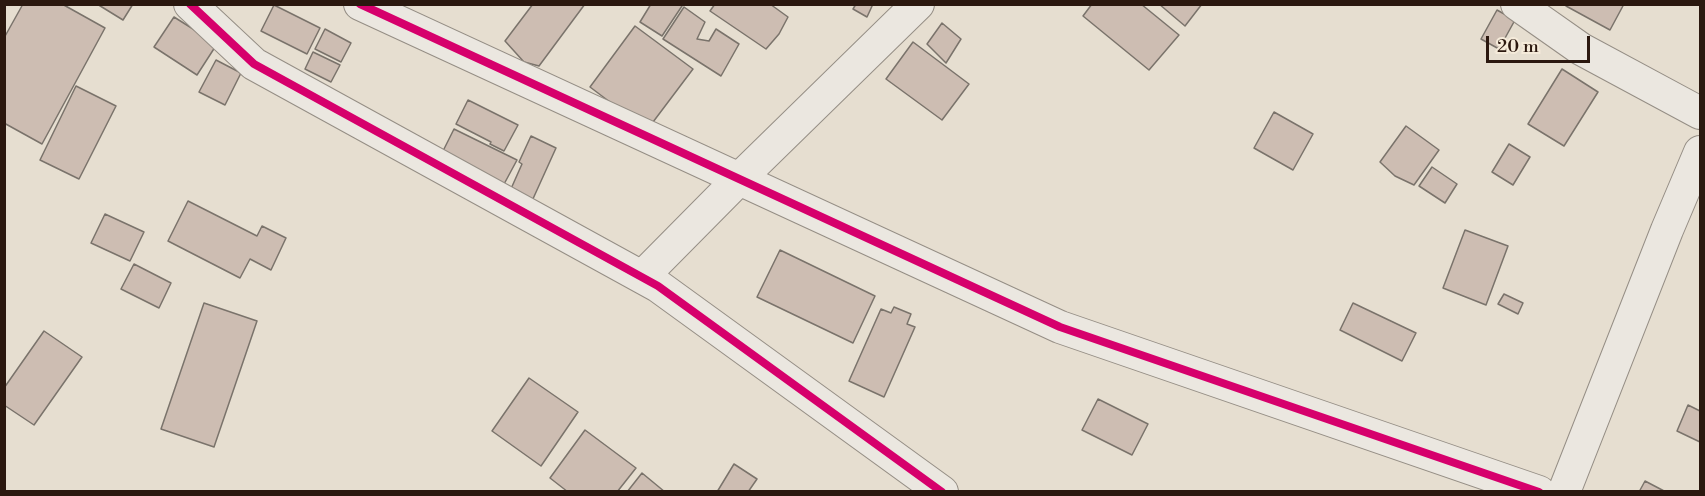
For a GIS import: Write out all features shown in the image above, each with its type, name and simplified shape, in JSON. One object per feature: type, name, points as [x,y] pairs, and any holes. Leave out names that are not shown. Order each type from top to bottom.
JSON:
[{"type":"street","points":[[190,4],[254,64],[658,286],[942,492]]},
{"type":"street","points":[[360,4],[1060,327],[1539,492]]},
{"type":"street","points":[[642,277],[918,4]]},
{"type":"street","points":[[1517,4],[1581,49],[1701,113]]},
{"type":"street","points":[[1564,492],[1667,230],[1701,152]]},
{"type":"building","points":[[23,4],[62,4],[105,28],[42,144],[4,123],[4,38]]},
{"type":"building","points":[[97,4],[133,4],[123,20]]},
{"type":"building","points":[[533,4],[585,4],[539,66],[524,62],[505,41]]},
{"type":"building","points":[[651,4],[680,4],[682,6],[662,36],[640,22]]},
{"type":"building","points":[[715,4],[770,4],[788,17],[779,34],[766,49],[710,11]]},
{"type":"building","points":[[856,4],[873,4],[867,17],[853,9]]},
{"type":"building","points":[[1092,4],[1141,4],[1179,35],[1149,70],[1083,16]]},
{"type":"building","points":[[1159,4],[1202,4],[1185,26]]},
{"type":"building","points":[[1567,4],[1624,4],[1610,30],[1566,6]]},
{"type":"building","points":[[274,5],[320,28],[307,54],[261,31]]},
{"type":"building","points":[[684,7],[705,22],[697,39],[709,41],[716,29],[739,44],[721,76],[663,39]]},
{"type":"building","points":[[1497,10],[1515,20],[1499,49],[1481,39]]},
{"type":"building","points":[[174,17],[217,44],[197,75],[154,47]]},
{"type":"building","points":[[942,23],[961,39],[946,63],[927,44]]},
{"type":"building","points":[[635,26],[693,69],[647,130],[590,87]]},
{"type":"building","points":[[325,29],[351,43],[341,62],[315,49]]},
{"type":"building","points":[[913,42],[969,84],[942,120],[886,79]]},
{"type":"building","points":[[313,52],[340,65],[331,82],[305,69]]},
{"type":"building","points":[[216,60],[241,73],[225,105],[199,92]]},
{"type":"building","points":[[1562,69],[1598,92],[1564,146],[1528,124]]},
{"type":"building","points":[[76,86],[116,106],[79,179],[40,160]]},
{"type":"building","points":[[468,100],[518,125],[504,151],[456,124]]},
{"type":"building","points":[[1274,112],[1313,134],[1293,170],[1254,148]]},
{"type":"building","points":[[1406,126],[1439,150],[1414,185],[1395,176],[1380,162]]},
{"type":"building","points":[[454,129],[517,160],[503,186],[441,155]]},
{"type":"building","points":[[531,136],[556,148],[532,201],[510,191],[522,164],[519,162]]},
{"type":"building","points":[[1509,144],[1530,157],[1513,185],[1492,172]]},
{"type":"building","points":[[1432,167],[1457,184],[1445,203],[1419,186]]},
{"type":"building","points":[[188,201],[257,236],[262,226],[286,238],[271,270],[250,259],[240,278],[168,241]]},
{"type":"building","points":[[105,214],[144,232],[130,261],[91,243]]},
{"type":"building","points":[[1465,230],[1508,246],[1486,305],[1443,288]]},
{"type":"building","points":[[780,250],[875,296],[853,343],[757,297]]},
{"type":"building","points":[[134,264],[171,283],[159,308],[121,289]]},
{"type":"building","points":[[1504,294],[1523,303],[1518,314],[1498,304]]},
{"type":"building","points":[[204,303],[257,321],[214,447],[161,429]]},
{"type":"building","points":[[1353,303],[1416,333],[1402,361],[1340,330]]},
{"type":"building","points":[[894,307],[911,314],[907,324],[915,327],[884,397],[849,381],[881,309],[891,313]]},
{"type":"building","points":[[44,331],[82,357],[34,425],[4,405],[4,388]]},
{"type":"building","points":[[529,378],[578,412],[541,466],[492,431]]},
{"type":"building","points":[[1098,399],[1148,424],[1132,455],[1082,430]]},
{"type":"building","points":[[1688,405],[1700,411],[1700,442],[1677,431]]},
{"type":"building","points":[[585,430],[636,468],[617,492],[568,492],[550,478]]},
{"type":"building","points":[[734,464],[757,479],[748,492],[717,492]]},
{"type":"building","points":[[642,473],[665,492],[627,492]]},
{"type":"building","points":[[1645,481],[1666,492],[1639,492]]},
{"type":"cycle path","points":[[190,4],[254,64],[658,286],[942,492]]},
{"type":"cycle path","points":[[360,4],[1060,327],[1539,492]]}]
